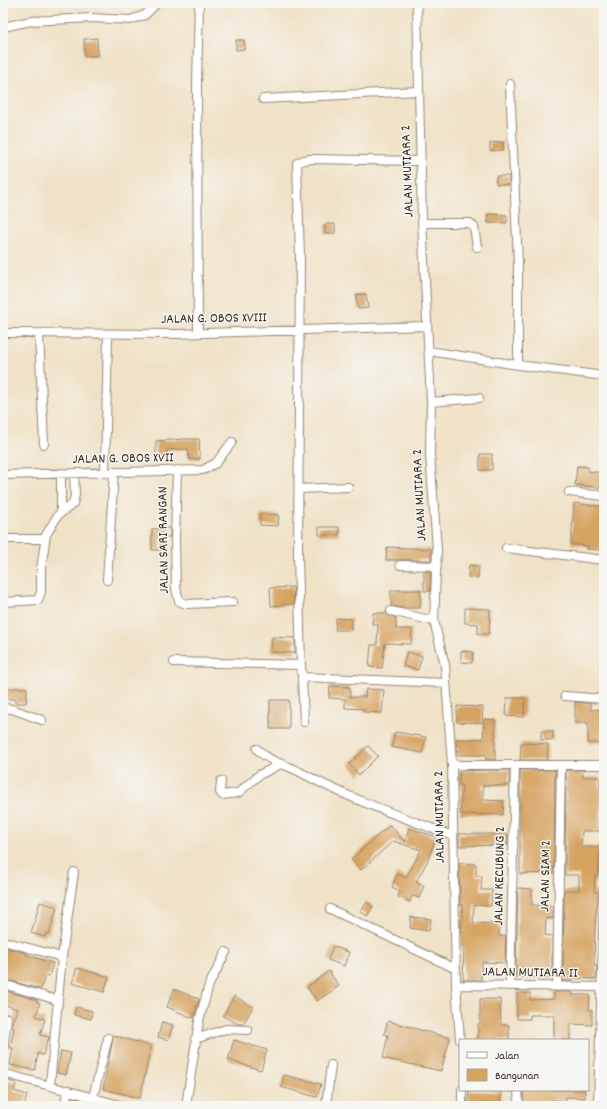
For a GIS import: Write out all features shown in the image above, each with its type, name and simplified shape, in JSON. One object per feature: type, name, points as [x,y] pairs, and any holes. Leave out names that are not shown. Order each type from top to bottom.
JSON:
[{"type":"street","points":[[3,27],[31,21],[92,18],[130,20],[146,15],[157,3]]},
{"type":"street","points":[[198,333],[197,83],[199,3]]},
{"type":"street","name":"JALAN MUTIARA 2","points":[[417,3],[422,223],[426,326],[429,351],[431,402],[430,454],[436,566],[434,621],[445,665],[445,683],[452,765],[456,985],[460,1039]]},
{"type":"street","points":[[510,84],[518,263],[518,365]]},
{"type":"street","points":[[263,99],[418,91]]},
{"type":"street","points":[[304,722],[301,664],[299,489],[300,256],[297,163],[311,159],[420,161]]},
{"type":"street","points":[[422,223],[470,223],[474,227],[477,247]]},
{"type":"street","name":"JALAN G. OBOS XVIII","points":[[3,333],[198,333],[426,326]]},
{"type":"street","points":[[39,334],[44,444]]},
{"type":"street","points":[[105,473],[108,334]]},
{"type":"street","points":[[429,351],[518,365],[604,376]]},
{"type":"street","points":[[431,402],[479,398]]},
{"type":"street","name":"JALAN G. OBOS XVII","points":[[3,474],[204,470],[216,463],[232,442]]},
{"type":"street","name":"JALAN SARI RANGAN","points":[[177,470],[176,588],[179,601],[186,604],[233,602]]},
{"type":"street","points":[[107,580],[114,472]]},
{"type":"street","points":[[61,473],[61,512]]},
{"type":"street","points":[[3,602],[38,600],[41,592],[41,569],[45,540],[54,521],[61,512],[70,508],[74,500],[74,473]]},
{"type":"street","points":[[299,489],[348,487]]},
{"type":"street","points":[[568,492],[604,496]]},
{"type":"street","points":[[3,539],[45,540]]},
{"type":"street","points":[[506,548],[604,560]]},
{"type":"street","points":[[400,565],[436,566]]},
{"type":"street","points":[[391,611],[434,621]]},
{"type":"street","points":[[174,662],[301,664]]},
{"type":"street","points":[[302,677],[445,683]]},
{"type":"street","points":[[565,696],[604,699]]},
{"type":"street","points":[[3,708],[12,709],[42,720]]},
{"type":"street","points":[[257,749],[267,758],[366,804],[453,836]]},
{"type":"street","points":[[221,781],[220,792],[222,795],[238,793],[259,775],[280,764]]},
{"type":"street","points":[[452,765],[604,766]]},
{"type":"street","name":"JALAN KECUBUNG 2","points":[[510,986],[515,765]]},
{"type":"street","name":"JALAN SIAM 2","points":[[557,987],[561,766]]},
{"type":"street","points":[[50,1085],[57,1000],[74,872]]},
{"type":"street","points":[[598,1106],[604,902]]},
{"type":"street","points":[[330,909],[456,969]]},
{"type":"street","points":[[3,941],[62,958]]},
{"type":"street","points":[[186,1106],[196,1039],[209,985],[226,952]]},
{"type":"street","points":[[3,984],[57,1000]]},
{"type":"street","name":"JALAN MUTIARA II","points":[[456,985],[602,987]]},
{"type":"street","points":[[3,1050],[7,1018]]},
{"type":"street","points":[[196,1039],[226,1029],[248,1030]]},
{"type":"street","points":[[93,1097],[108,1038]]},
{"type":"street","points":[[326,1106],[331,1065]]},
{"type":"street","points":[[3,1073],[122,1106]]},
{"type":"street","points":[[64,1106],[68,1090]]},
{"type":"street","points":[[462,1091],[462,1106]]},
{"type":"street","points":[[518,1091],[519,1106]]},
{"type":"building","points":[[97,38],[98,56],[84,56],[84,39]]},
{"type":"building","points":[[236,40],[244,40],[245,49],[236,50]]},
{"type":"building","points":[[503,142],[503,150],[490,151],[490,143]]},
{"type":"building","points":[[496,176],[509,176],[509,185],[496,184]]},
{"type":"building","points":[[488,214],[507,215],[507,223],[488,223]]},
{"type":"building","points":[[325,224],[335,224],[335,233],[325,234]]},
{"type":"building","points":[[366,294],[368,308],[358,309],[356,295]]},
{"type":"building","points":[[199,439],[200,459],[189,459],[188,449],[167,450],[167,457],[156,458],[156,441]]},
{"type":"building","points":[[480,454],[492,454],[492,470],[480,470]]},
{"type":"building","points":[[577,466],[588,467],[588,471],[604,473],[604,488],[575,485]]},
{"type":"building","points":[[574,503],[604,507],[601,550],[587,549],[588,546],[571,544]]},
{"type":"building","points":[[260,514],[279,515],[278,526],[260,525]]},
{"type":"building","points":[[319,527],[339,527],[339,535],[319,535]]},
{"type":"building","points":[[170,528],[170,537],[160,537],[161,550],[152,550],[152,529]]},
{"type":"building","points":[[387,547],[431,549],[431,560],[386,560]]},
{"type":"building","points":[[469,565],[479,566],[478,578],[468,577]]},
{"type":"building","points":[[424,571],[431,571],[430,591],[424,591]]},
{"type":"building","points":[[293,587],[294,604],[271,606],[270,588]]},
{"type":"building","points":[[391,590],[421,590],[420,608],[391,606]]},
{"type":"building","points":[[465,608],[490,609],[489,634],[478,634],[478,624],[465,623]]},
{"type":"building","points":[[373,613],[386,613],[396,618],[396,629],[412,629],[411,644],[385,643],[382,668],[369,667],[371,645],[377,645],[378,624],[372,624]]},
{"type":"building","points":[[336,618],[351,619],[351,630],[335,630]]},
{"type":"building","points":[[272,637],[295,638],[295,653],[271,652]]},
{"type":"building","points":[[461,651],[473,652],[472,663],[461,662]]},
{"type":"building","points":[[407,652],[422,656],[418,670],[403,666]]},
{"type":"building","points":[[330,686],[350,687],[350,697],[365,697],[366,689],[384,690],[382,713],[364,712],[364,709],[345,708],[345,699],[329,698]]},
{"type":"building","points":[[27,688],[26,703],[15,703],[15,699],[3,699],[3,689]]},
{"type":"building","points":[[507,698],[525,698],[524,717],[506,716]]},
{"type":"building","points":[[270,700],[289,700],[289,729],[270,729]]},
{"type":"building","points":[[575,702],[591,704],[591,710],[603,709],[602,743],[588,743],[588,723],[575,723]]},
{"type":"building","points":[[457,706],[483,707],[482,723],[457,722]]},
{"type":"building","points":[[484,719],[495,720],[495,760],[486,760],[486,755],[457,755],[456,739],[483,739]]},
{"type":"building","points":[[541,731],[553,731],[553,740],[541,740]]},
{"type":"building","points":[[395,732],[426,737],[422,753],[392,747]]},
{"type":"building","points":[[521,743],[548,744],[547,760],[520,760]]},
{"type":"building","points":[[368,746],[378,756],[359,775],[349,764]]},
{"type":"building","points":[[509,770],[509,786],[483,785],[483,800],[504,801],[503,815],[460,814],[462,785],[459,785],[459,771]]},
{"type":"building","points":[[520,770],[555,770],[554,873],[520,874]]},
{"type":"building","points":[[566,770],[583,770],[582,777],[600,777],[600,789],[602,789],[600,831],[582,831],[581,847],[600,847],[598,876],[595,876],[594,892],[599,892],[595,920],[594,966],[597,966],[596,979],[572,978],[572,981],[563,981],[564,890],[579,890],[579,875],[565,875]]},
{"type":"building","points":[[390,825],[405,842],[409,828],[436,837],[428,860],[416,882],[424,886],[419,898],[412,896],[410,902],[398,897],[400,891],[392,887],[397,874],[406,878],[421,850],[393,841],[361,870],[351,859]]},
{"type":"building","points":[[459,834],[508,834],[508,845],[459,846]]},
{"type":"building","points":[[459,863],[476,864],[476,876],[482,876],[481,890],[492,890],[491,906],[474,905],[473,923],[499,924],[499,936],[506,936],[505,963],[482,962],[481,980],[463,980],[464,947],[462,947],[461,931],[463,905],[460,905]]},
{"type":"building","points":[[518,888],[532,889],[532,905],[553,906],[553,919],[546,918],[545,935],[552,936],[552,978],[516,977]]},
{"type":"building","points":[[40,902],[57,907],[49,934],[46,933],[45,937],[31,933]]},
{"type":"building","points":[[367,902],[373,907],[367,916],[360,911]]},
{"type":"building","points":[[411,917],[431,919],[429,931],[410,928]]},
{"type":"building","points":[[333,946],[349,952],[344,966],[328,960]]},
{"type":"building","points":[[3,947],[26,953],[26,955],[53,963],[49,976],[45,975],[41,989],[3,979]]},
{"type":"building","points":[[77,968],[109,977],[104,992],[72,983]]},
{"type":"building","points":[[329,971],[339,986],[317,1001],[307,987]]},
{"type":"building","points":[[174,989],[199,999],[193,1018],[167,1007]]},
{"type":"building","points":[[3,990],[37,1000],[37,1002],[40,1003],[36,1016],[45,1019],[40,1035],[49,1037],[43,1055],[38,1053],[35,1070],[10,1065],[13,1048],[10,1048],[14,1028],[11,1027],[17,1009],[3,1004]]},
{"type":"building","points":[[554,992],[572,992],[572,995],[590,995],[589,1010],[592,1010],[592,1025],[570,1024],[570,1039],[554,1039],[554,1015],[530,1015],[530,1019],[517,1019],[517,993],[530,993],[530,1000],[554,999]]},
{"type":"building","points":[[234,996],[253,1007],[243,1024],[238,1024],[223,1016]]},
{"type":"building","points":[[480,999],[500,999],[501,1025],[509,1025],[509,1039],[478,1039],[478,1024],[480,1024]]},
{"type":"building","points":[[76,1007],[92,1011],[91,1019],[74,1015]]},
{"type":"building","points":[[388,1021],[450,1038],[441,1071],[383,1058],[388,1035],[384,1034]]},
{"type":"building","points":[[162,1022],[173,1025],[168,1040],[158,1037]]},
{"type":"building","points":[[112,1035],[151,1046],[140,1098],[103,1089],[113,1039]]},
{"type":"building","points":[[234,1040],[267,1050],[261,1070],[228,1060]]},
{"type":"building","points":[[61,1051],[71,1053],[66,1075],[57,1073]]},
{"type":"building","points":[[284,1075],[321,1084],[317,1097],[281,1087]]},
{"type":"building","points":[[3,1079],[16,1083],[14,1091],[27,1095],[24,1106],[3,1106]]},
{"type":"building","points":[[469,1091],[501,1092],[500,1104],[468,1103]]},
{"type":"building","points":[[524,1091],[585,1091],[585,1098],[566,1097],[566,1101],[551,1100],[551,1106],[524,1106]]},
{"type":"building","points":[[72,1098],[98,1105],[98,1106],[70,1106]]}]
